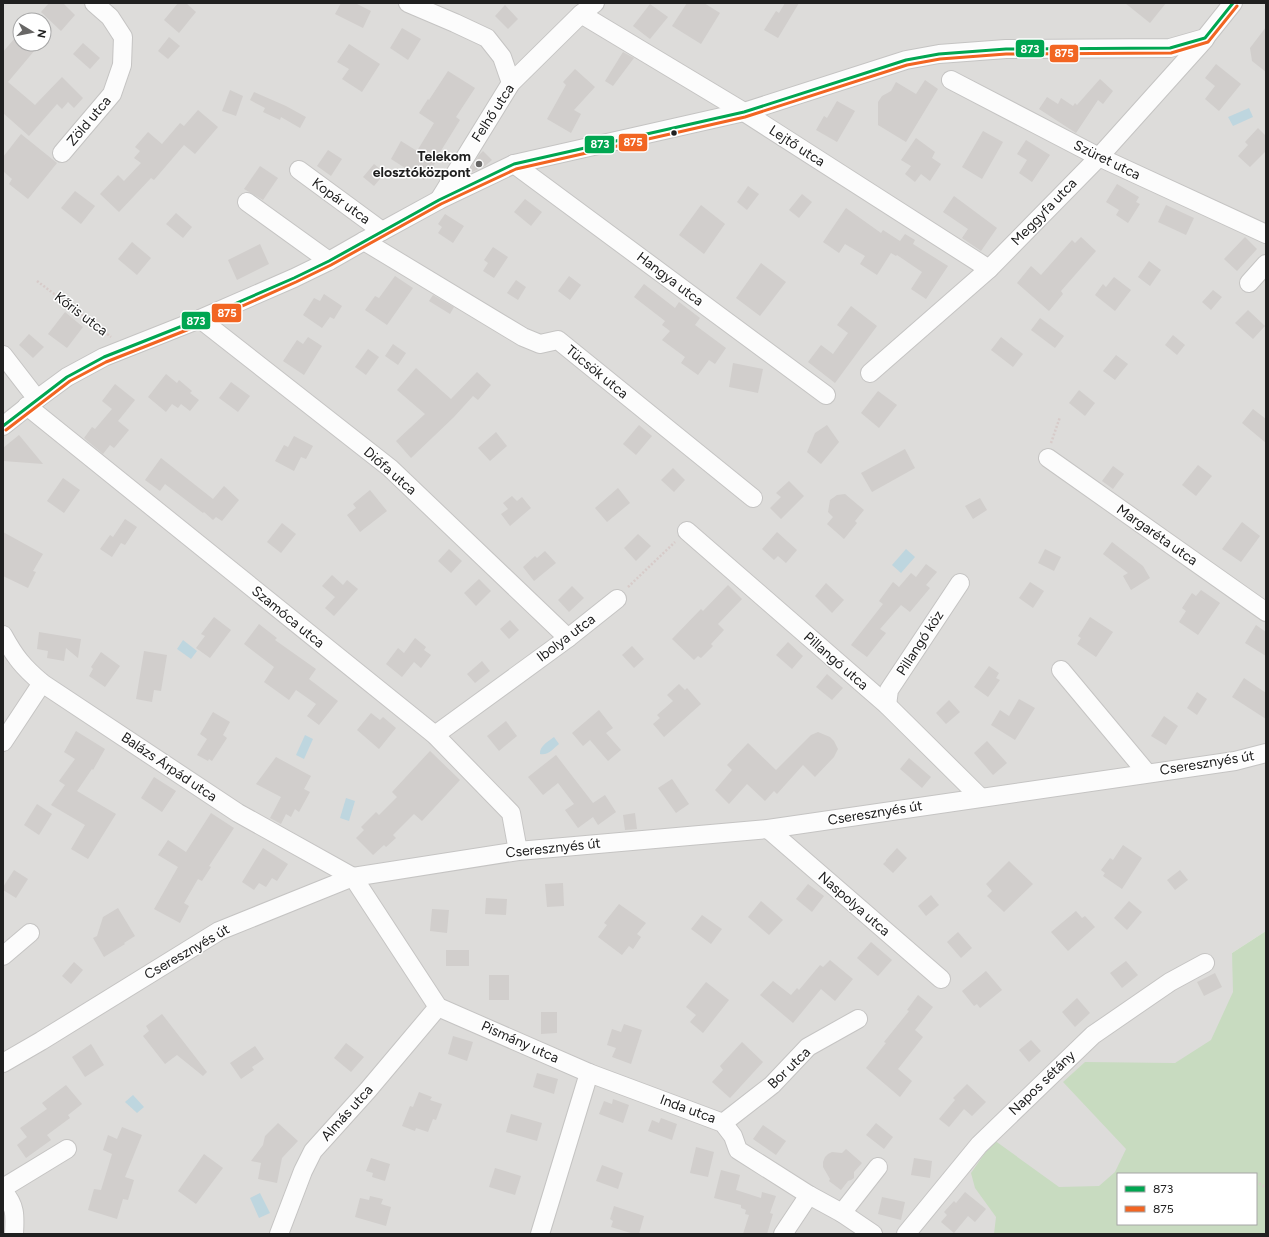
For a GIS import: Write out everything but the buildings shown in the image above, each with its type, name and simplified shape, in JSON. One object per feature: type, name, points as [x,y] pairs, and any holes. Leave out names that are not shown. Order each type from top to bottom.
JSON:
[{"type":"street","name":"Zöld utca","points":[[62,153],[112,94],[122,65],[123,37],[110,17],[94,3]]},
{"type":"street","points":[[408,3],[487,38],[502,57],[511,83]]},
{"type":"street","name":"Meggyfa utca","points":[[870,373],[989,269],[1099,157],[1205,38],[1233,3]]},
{"type":"street","name":"Felhő utca","points":[[439,200],[511,83],[588,9]]},
{"type":"street","name":"Lejtő utca","points":[[588,9],[744,112],[989,269]]},
{"type":"street","points":[[3,426],[32,402],[67,377],[104,357],[200,319],[294,278],[329,261],[364,240],[439,200],[514,164],[744,112],[906,60],[939,54],[1006,49],[1170,48],[1205,38]]},
{"type":"street","name":"Szüret utca","points":[[951,80],[1099,157],[1266,234]]},
{"type":"street","name":"Hangya utca","points":[[514,164],[826,395]]},
{"type":"street","name":"Kopár utca","points":[[299,170],[382,231]]},
{"type":"street","points":[[247,202],[329,261]]},
{"type":"street","name":"Tücsök utca","points":[[364,240],[523,337],[540,344],[558,340],[753,498]]},
{"type":"street","points":[[1249,283],[1266,264]]},
{"type":"street","name":"Diófa utca","points":[[200,319],[390,468],[568,638]]},
{"type":"street","name":"Szamóca utca","points":[[3,356],[32,402],[435,735],[511,813],[518,851]]},
{"type":"street","name":"Margaréta utca","points":[[1048,458],[1266,612]]},
{"type":"street","name":"Pillangó utca","points":[[687,530],[887,705],[980,797]]},
{"type":"street","name":"Pillangó köz","points":[[887,705],[889,690],[960,583]]},
{"type":"street","name":"Ibolya utca","points":[[435,735],[568,638],[617,599]]},
{"type":"street","name":"Balázs Árpád utca","points":[[3,636],[12,653],[27,670],[42,683],[238,813],[353,877]]},
{"type":"street","name":"Cseresznyés út","points":[[1061,670],[1147,773]]},
{"type":"street","points":[[3,742],[42,683]]},
{"type":"street","name":"Cseresznyés út","points":[[3,1063],[219,930],[353,877],[518,851],[768,829],[1235,761],[1266,753]]},
{"type":"street","name":"Naspolya utca","points":[[768,829],[940,979]]},
{"type":"street","points":[[353,877],[438,1007]]},
{"type":"street","points":[[3,956],[30,933]]},
{"type":"street","name":"Napos sétány","points":[[906,1234],[979,1145],[1093,1035],[1170,982],[1205,963]]},
{"type":"street","name":"Pismány utca","points":[[438,1007],[589,1073]]},
{"type":"street","name":"Almás utca","points":[[279,1234],[303,1171],[313,1152],[438,1007]]},
{"type":"street","name":"Bor utca","points":[[723,1123],[772,1085],[808,1047],[858,1019]]},
{"type":"street","points":[[540,1234],[589,1073]]},
{"type":"street","name":"Inda utca","points":[[589,1073],[723,1123],[733,1136],[738,1150],[809,1195],[842,1213],[872,1234]]},
{"type":"street","points":[[3,1188],[67,1149]]},
{"type":"street","points":[[842,1213],[878,1167]]},
{"type":"street","points":[[3,1191],[13,1206],[15,1218],[14,1234]]},
{"type":"street","points":[[783,1234],[809,1195]]},
{"type":"path","name":"Kőris utca","points":[[37,280],[126,348]]},
{"type":"path","points":[[1048,458],[1047,455],[1060,417]]},
{"type":"path","points":[[617,599],[687,530]]},
{"type":"path","points":[[1257,1182],[1266,1188]]},
{"type":"shaded area","points":[[3,3],[1266,3],[1266,931],[1232,953],[1266,1234],[3,1234]]},
{"type":"green space","points":[[1266,931],[1266,1234],[994,1234],[996,1217],[975,1188],[971,1173],[994,1140],[1059,1187],[1099,1186],[1115,1172],[1126,1149],[1063,1082],[1085,1062],[1175,1063],[1211,1040],[1233,992],[1232,953]]},
{"type":"water","points":[[1249,108],[1253,117],[1233,126],[1228,117]]},
{"type":"water","points":[[906,549],[915,557],[901,573],[892,565]]},
{"type":"water","points":[[183,640],[197,651],[191,659],[177,649]]},
{"type":"water","points":[[305,735],[313,739],[304,759],[296,755]]},
{"type":"water","points":[[554,737],[559,744],[548,753],[540,754],[543,746]]},
{"type":"water","points":[[346,798],[355,801],[349,821],[340,818]]},
{"type":"water","points":[[133,1095],[144,1107],[137,1113],[125,1102]]},
{"type":"water","points":[[260,1193],[270,1213],[259,1218],[250,1198]]},
{"type":"transit line","name":"873","points":[[3,426],[67,377],[104,357],[200,319],[294,278],[329,261],[439,200],[514,164],[744,112],[906,60],[939,54],[1006,49],[1170,48],[1205,38],[1233,3]]},
{"type":"transit line","name":"875","points":[[6,430],[70,381],[106,362],[202,324],[296,282],[331,265],[441,204],[516,169],[745,117],[907,65],[940,59],[1006,54],[1171,53],[1208,42],[1237,6]]},
{"type":"place","name":"Telekom elosztóközpont","points":[[479,164]]}]
